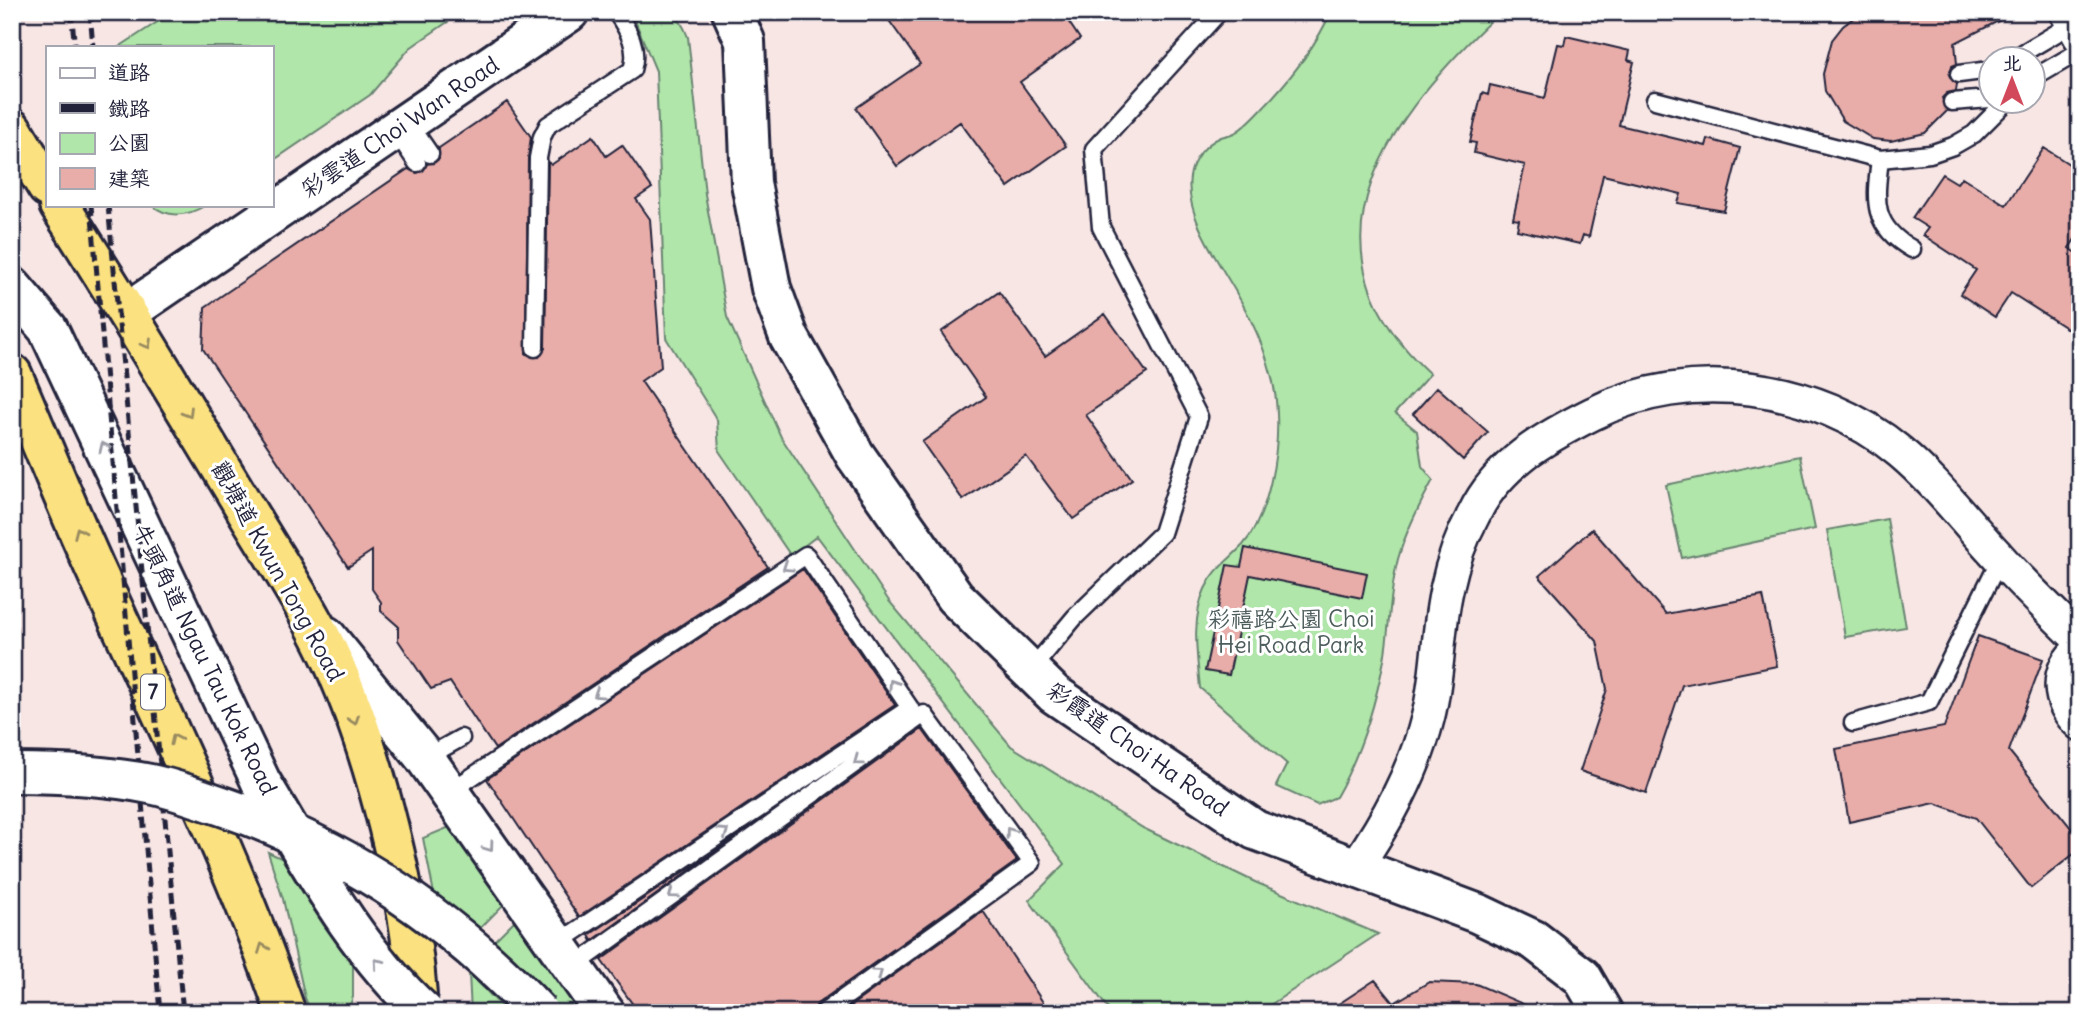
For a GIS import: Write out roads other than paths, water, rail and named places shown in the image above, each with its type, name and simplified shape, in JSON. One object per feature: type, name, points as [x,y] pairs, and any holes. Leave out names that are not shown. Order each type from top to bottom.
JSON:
[{"type":"highway","points":[[12,130],[46,185]]},
{"type":"highway","name":"觀塘道 Kwun Tong Road","points":[[60,206],[128,312],[307,613],[342,683],[370,764],[405,905],[416,1005]]},
{"type":"highway","name":"7","points":[[12,374],[101,582],[214,827],[248,909],[286,1013]]},
{"type":"main road","name":"彩雲道 Choi Wan Road","points":[[273,206],[401,126],[569,12]]},
{"type":"main road","name":"彩霞道 Choi Ha Road","points":[[733,12],[745,41],[751,183],[771,288],[789,337],[855,455],[955,597],[1054,694],[1255,830],[1479,914],[1534,940],[1582,977],[1603,1013]]},
{"type":"main road","name":"彩雲道 Choi Wan Road","points":[[128,312],[266,210]]},
{"type":"main road","name":"牛頭角道 Ngau Tau Kok Road","points":[[12,287],[48,329],[261,782],[344,919],[403,993],[416,1005]]},
{"type":"main road","points":[[307,613],[425,758],[605,1013]]},
{"type":"main road","points":[[12,773],[108,778],[153,785],[289,831],[373,873],[410,898],[496,970],[540,1013]]},
{"type":"main road","points":[[12,788],[107,794],[150,801],[233,828],[318,863],[356,882],[406,916],[456,956],[515,1013]]},
{"type":"street","points":[[1355,868],[1380,832],[1416,757],[1436,674],[1447,588],[1474,512],[1497,478],[1527,450],[1608,406],[1658,391],[1709,386],[1760,389],[1811,402],[1857,423],[1900,452],[2080,640]]},
{"type":"street","points":[[2080,650],[2065,668],[2061,682],[2068,711],[2080,724]]},
{"type":"lane","points":[[535,348],[538,158],[542,137],[548,125],[632,70],[636,57],[632,39],[616,12]]},
{"type":"lane","points":[[1030,671],[1075,617],[1162,533],[1199,417],[1101,226],[1094,149],[1219,12]]},
{"type":"lane","points":[[2041,46],[2074,31]]},
{"type":"lane","points":[[2046,63],[2074,31]]},
{"type":"lane","points":[[1959,74],[1976,72]]},
{"type":"lane","points":[[1655,100],[1880,159],[1930,154],[1953,146],[1974,134],[1992,116]]},
{"type":"lane","points":[[1952,102],[1976,100]]},
{"type":"lane","points":[[401,126],[424,159]]},
{"type":"lane","points":[[1880,159],[1876,201],[1879,216],[1892,236],[1912,249]]},
{"type":"lane","points":[[449,792],[806,555],[841,616],[910,708],[565,955]]},
{"type":"lane","points":[[1853,723],[1929,702],[2000,559]]},
{"type":"lane","points":[[565,955],[924,714],[1032,863],[823,1013]]},
{"type":"lane","points":[[425,758],[461,738]]},
{"type":"railway","points":[[71,12],[75,46]]},
{"type":"railway","points":[[90,12],[93,46]]},
{"type":"railway","points":[[91,206],[160,1013]]},
{"type":"railway","points":[[108,206],[183,1013]]},
{"type":"park label","name":"彩禧路公園 Choi Hei Road Park","points":[[1291,632]]}]
